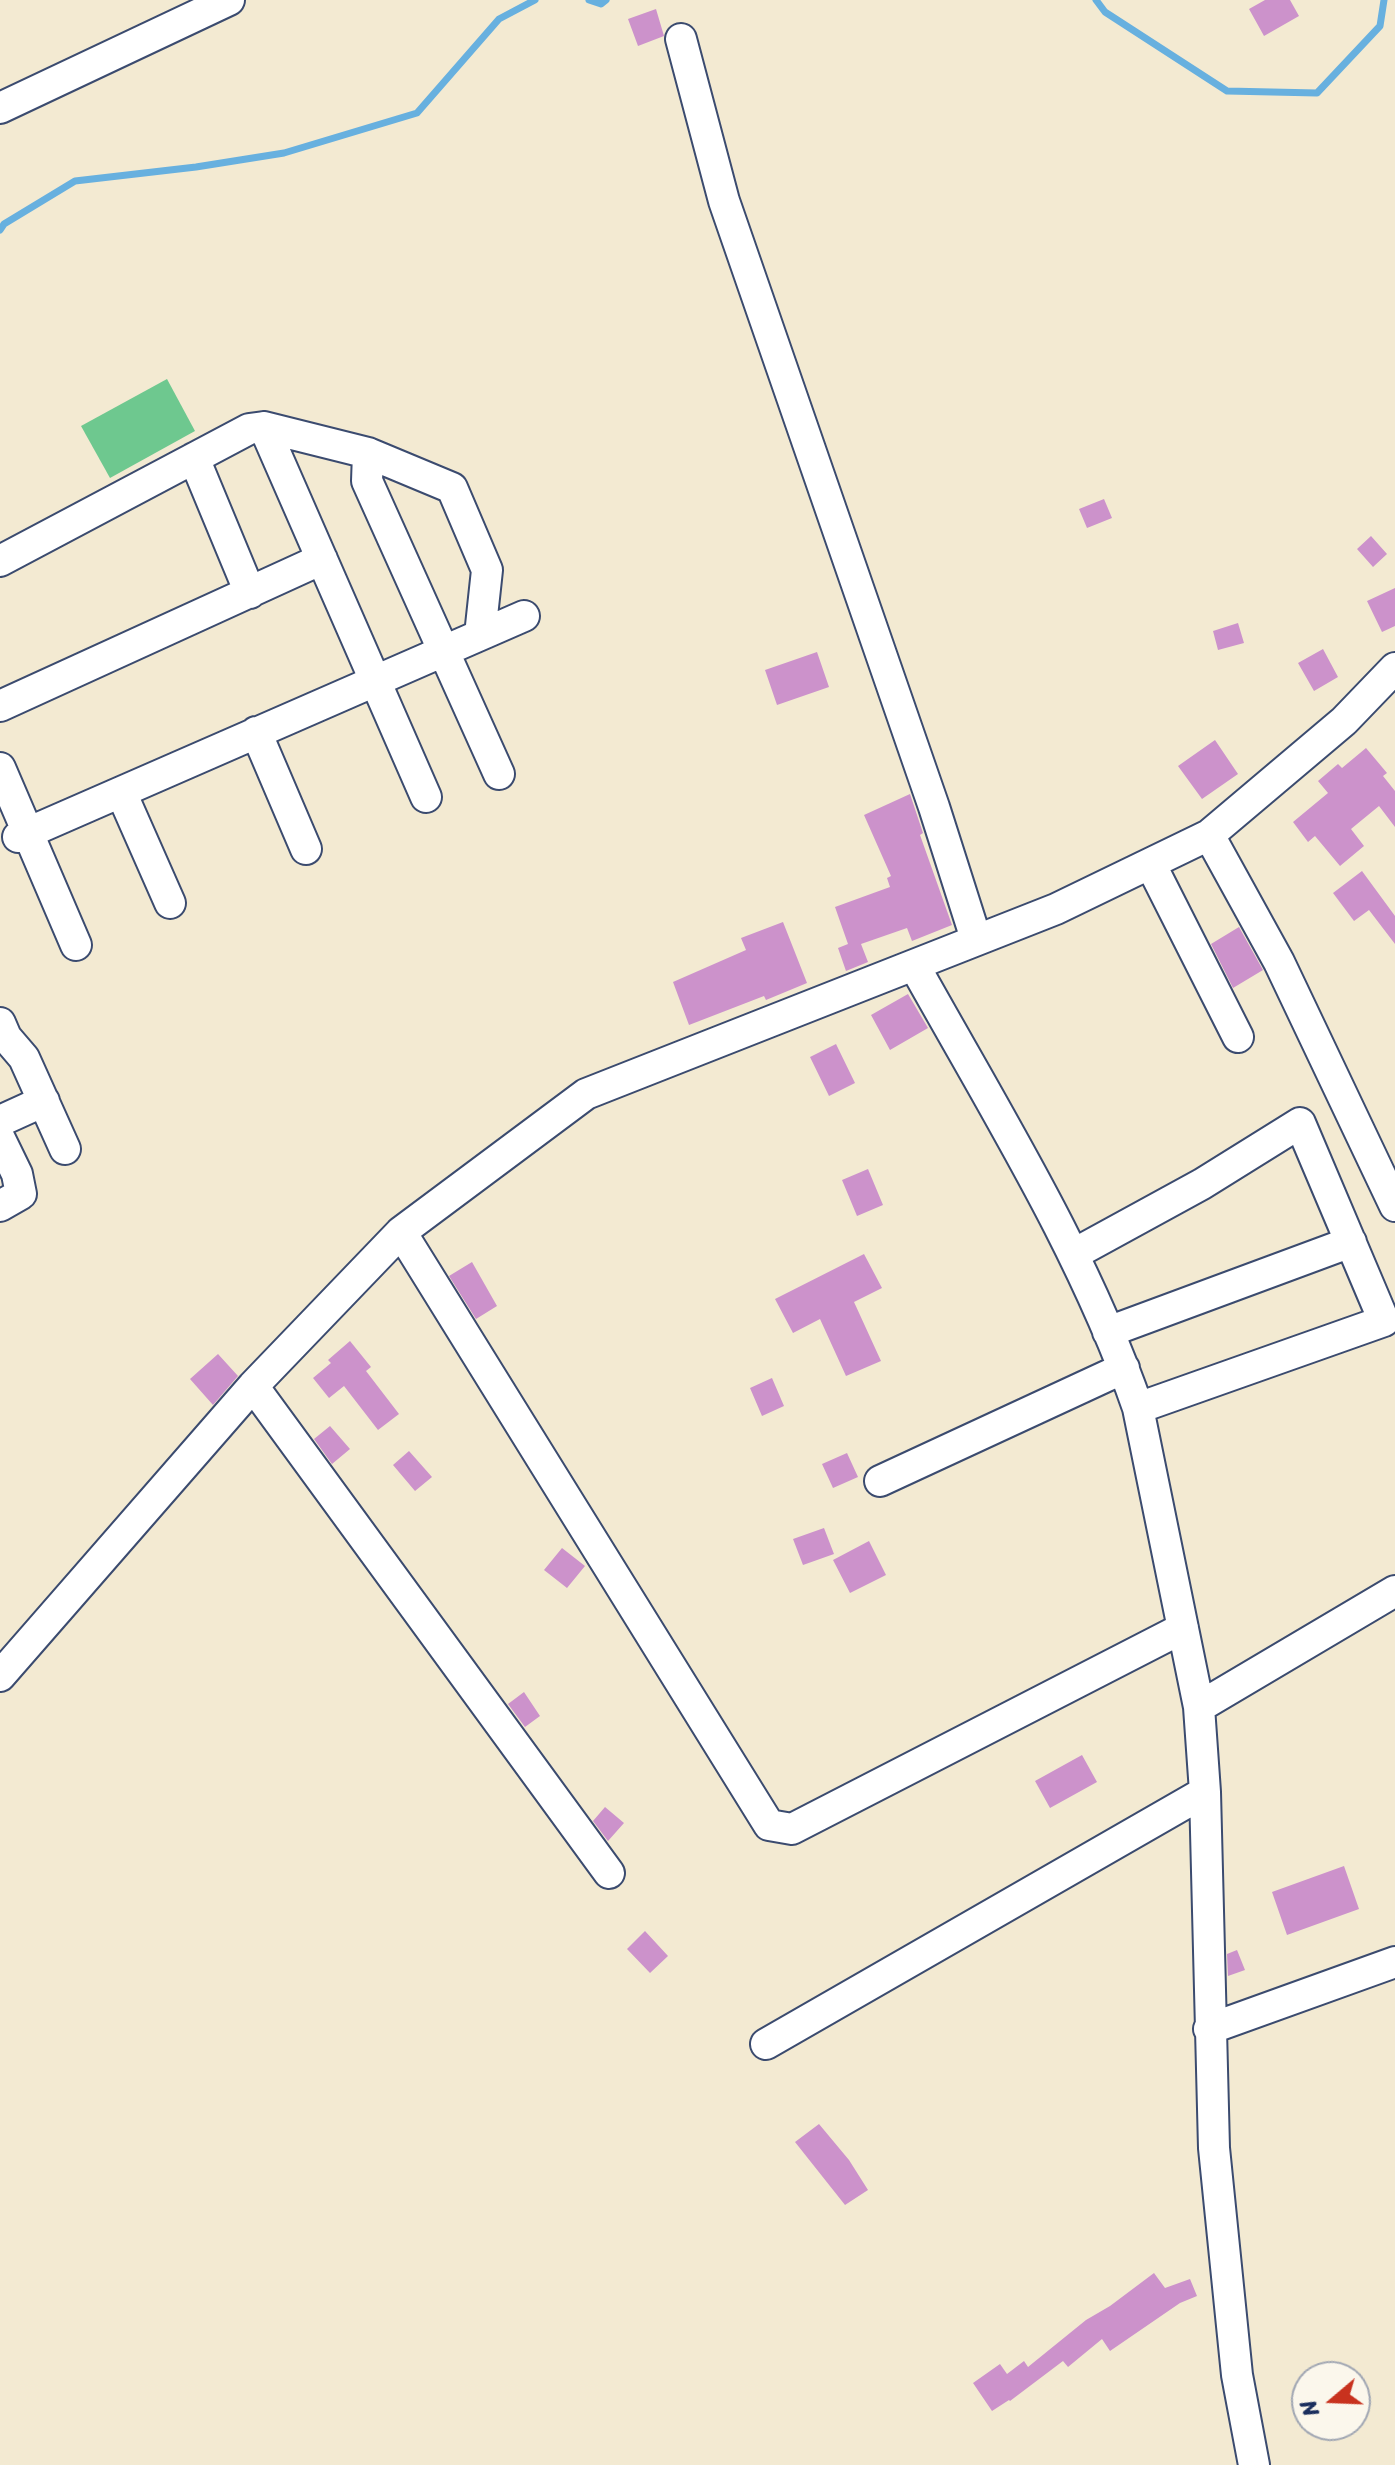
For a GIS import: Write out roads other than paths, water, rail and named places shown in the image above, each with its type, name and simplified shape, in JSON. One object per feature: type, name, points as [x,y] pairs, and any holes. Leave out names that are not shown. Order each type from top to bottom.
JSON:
[{"type":"street","points":[[0,108],[229,0]]},
{"type":"street","points":[[681,39],[724,201],[929,792],[976,939]]},
{"type":"street","points":[[264,427],[426,797]]},
{"type":"street","points":[[0,561],[249,429],[264,427],[368,453],[452,488],[487,570],[480,635]]},
{"type":"street","points":[[368,453],[367,481],[499,774]]},
{"type":"street","points":[[194,458],[250,593]]},
{"type":"street","points":[[0,706],[322,559]]},
{"type":"street","points":[[12,840],[524,616]]},
{"type":"street","points":[[0,1676],[253,1386],[401,1232],[586,1094],[1056,909],[1209,835],[1344,721],[1395,668]]},
{"type":"street","points":[[256,732],[306,849]]},
{"type":"street","points":[[0,768],[12,840],[76,945]]},
{"type":"street","points":[[121,792],[170,903]]},
{"type":"street","points":[[1209,835],[1279,962],[1395,1206]]},
{"type":"street","points":[[1151,865],[1238,1037]]},
{"type":"street","points":[[914,965],[1074,1254],[1124,1368],[1138,1408],[1199,1707],[1205,1792],[1214,2148],[1237,2375],[1254,2465]]},
{"type":"street","points":[[2,1034],[24,1058],[65,1149]]},
{"type":"street","points":[[0,1121],[44,1101]]},
{"type":"street","points":[[1074,1254],[1202,1184],[1300,1123],[1384,1321],[1138,1408]]},
{"type":"street","points":[[0,1139],[17,1174],[21,1194],[0,1206]]},
{"type":"street","points":[[401,1232],[769,1825],[792,1829],[1183,1628]]},
{"type":"street","points":[[1108,1332],[1351,1242]]},
{"type":"street","points":[[880,1481],[1124,1368]]},
{"type":"street","points":[[253,1386],[609,1873]]},
{"type":"street","points":[[1199,1707],[1395,1591]]},
{"type":"street","points":[[766,2044],[1205,1792]]},
{"type":"street","points":[[1209,2029],[1395,1962]]},
{"type":"waterway","points":[[0,230],[4,224],[75,181],[284,153],[417,113],[499,19],[535,0]]},
{"type":"waterway","points":[[589,0],[601,4],[606,0]]},
{"type":"waterway","points":[[1096,0],[1105,12],[1227,91],[1317,93],[1380,26],[1384,0]]}]
